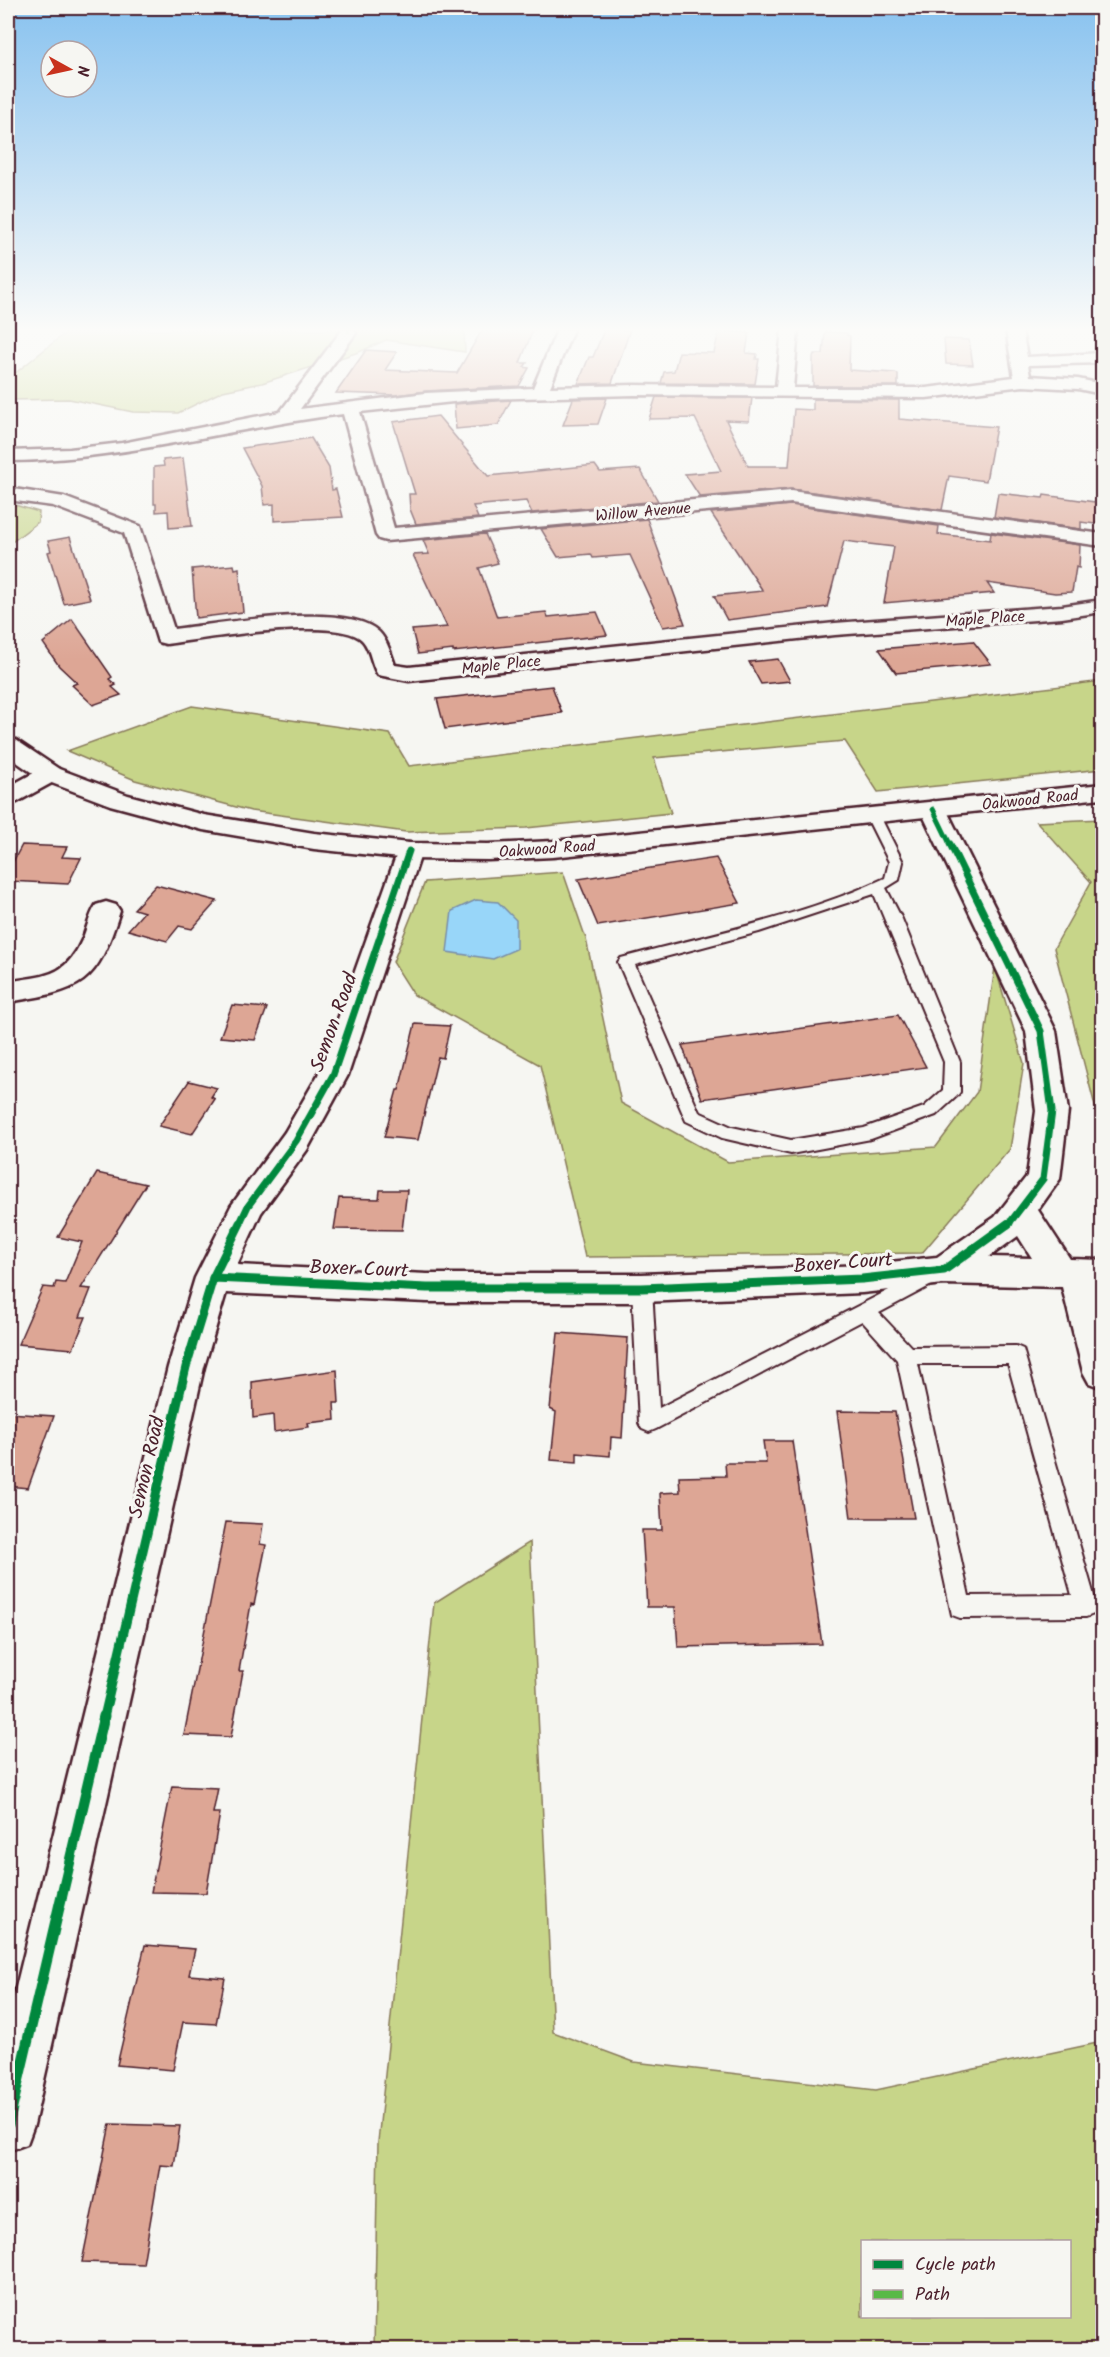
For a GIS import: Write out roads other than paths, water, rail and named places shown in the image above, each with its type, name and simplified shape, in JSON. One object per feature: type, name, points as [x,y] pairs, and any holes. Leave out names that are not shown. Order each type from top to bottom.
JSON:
[{"type":"street","points":[[8,456],[70,454],[122,448],[163,440]]},
{"type":"street","name":"Willow Avenue","points":[[360,440],[386,535],[791,497],[1102,540]]},
{"type":"street","name":"Maple Place","points":[[8,494],[57,501],[133,530],[166,637],[324,621],[353,625],[371,636],[386,670],[409,674],[835,629],[1062,612],[1102,606]]},
{"type":"street","name":"Oakwood Road","points":[[8,745],[50,774],[119,800],[203,822],[314,841],[409,851],[488,852],[553,849],[1102,791]]},
{"type":"street","points":[[8,797],[50,774]]},
{"type":"street","name":"Boxer Court","points":[[213,1278],[427,1288],[642,1288],[862,1279],[944,1270],[1007,1226],[1043,1179],[1052,1111],[1041,1031],[933,809]]},
{"type":"street","name":"Semon Road","points":[[8,2125],[186,1367],[213,1278],[248,1206],[296,1141],[333,1076],[409,851]]},
{"type":"street","points":[[8,992],[62,981],[73,975],[95,944],[106,911]]},
{"type":"street","points":[[1020,1210],[1080,1273],[1102,1371]]},
{"type":"street","points":[[944,1270],[1080,1273]]},
{"type":"lane","points":[[873,816],[896,862],[892,880],[878,886],[850,899],[683,950],[626,962],[692,1116],[728,1133],[791,1147],[865,1134],[930,1111],[951,1092],[952,1062],[894,919],[878,886]]},
{"type":"lane","points":[[642,1288],[649,1423],[944,1270]]},
{"type":"lane","points":[[866,1312],[906,1356],[960,1607],[1086,1606],[1016,1355],[906,1356]]},
{"type":"water","points":[[476,900],[498,902],[516,920],[516,949],[493,959],[447,952],[452,911]]}]
